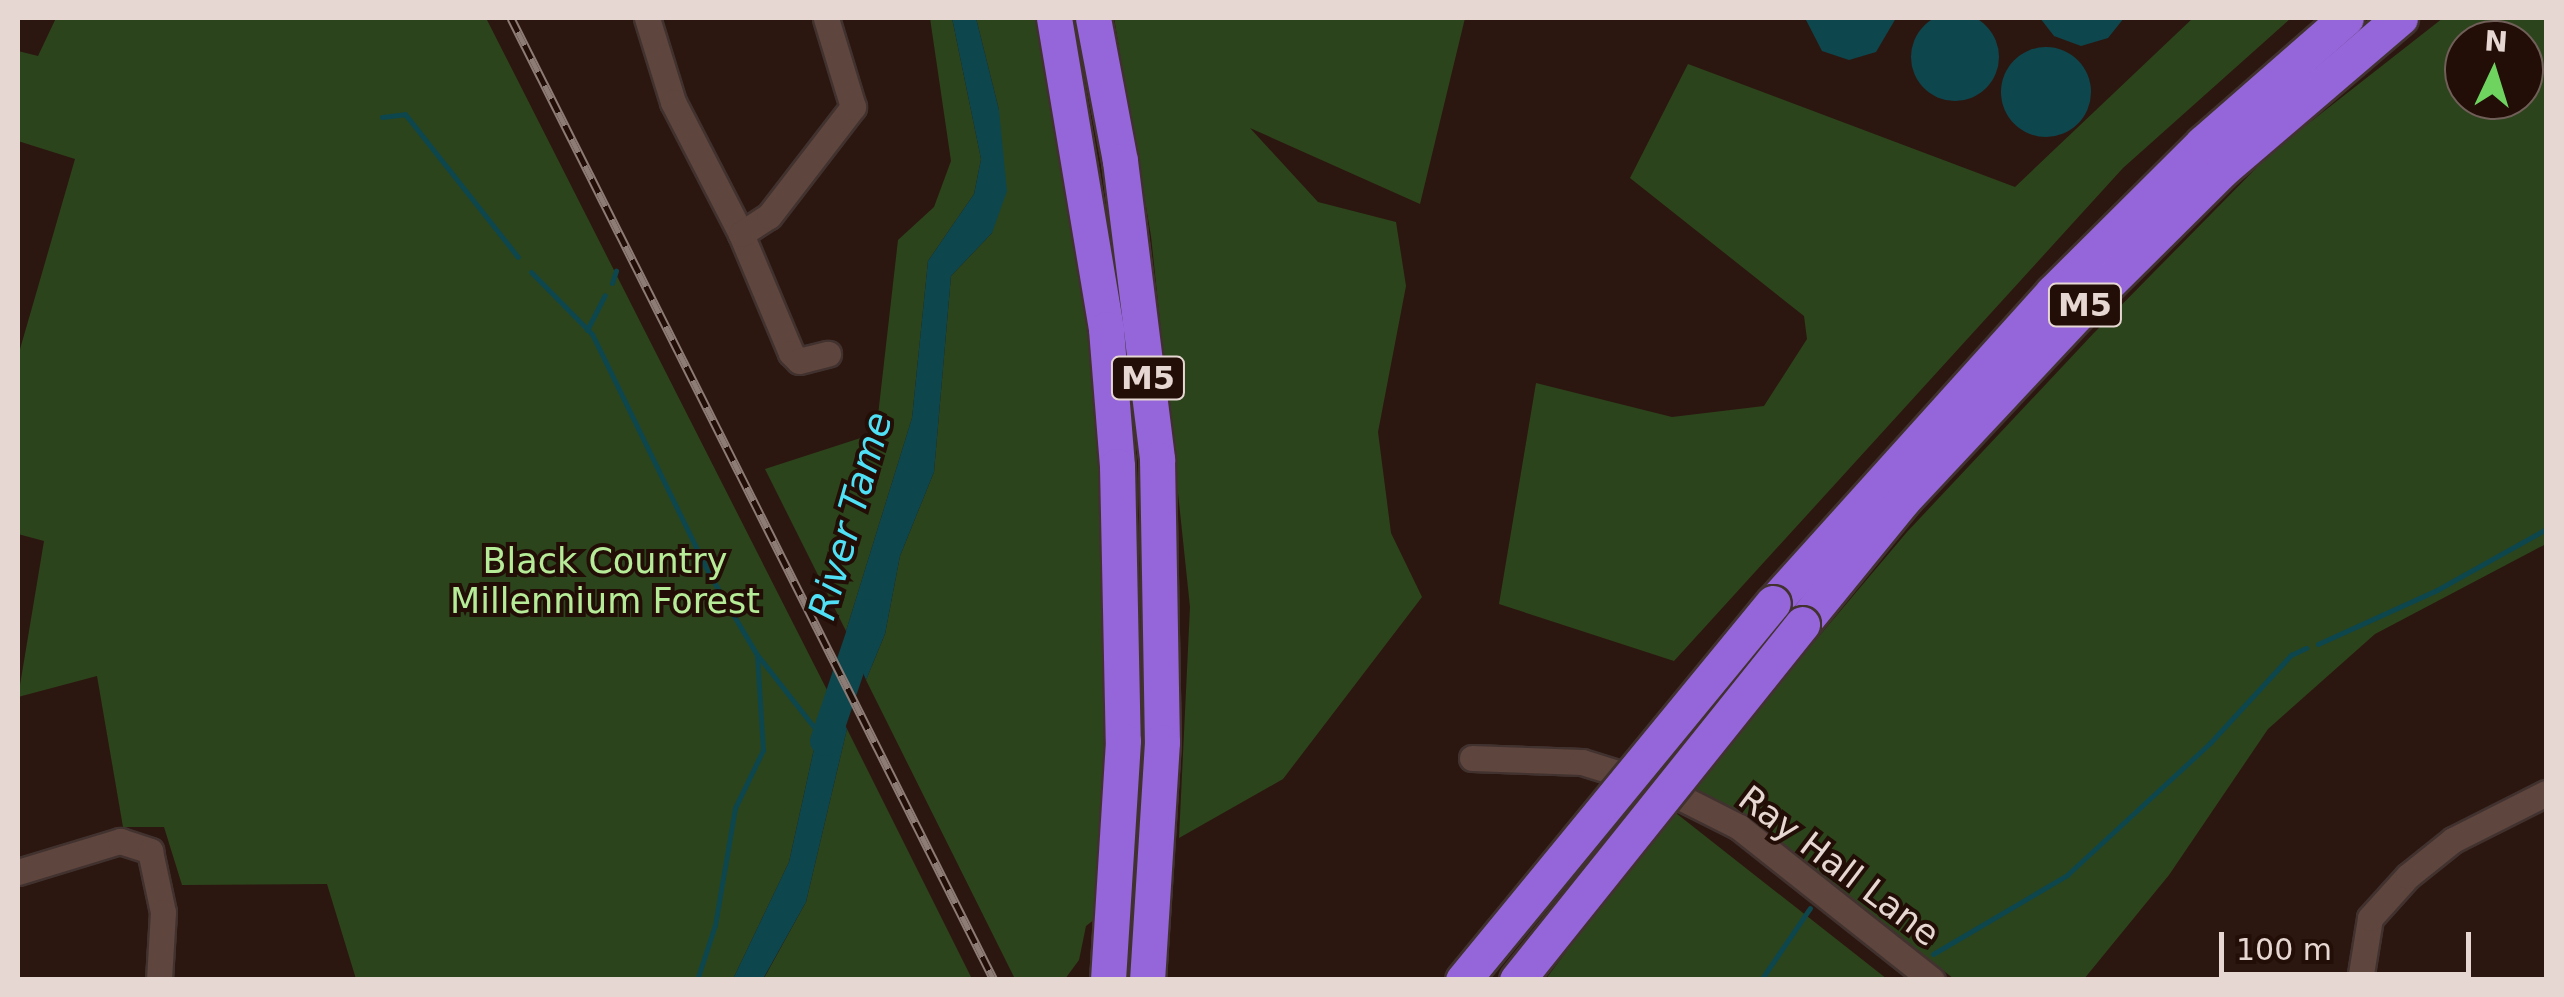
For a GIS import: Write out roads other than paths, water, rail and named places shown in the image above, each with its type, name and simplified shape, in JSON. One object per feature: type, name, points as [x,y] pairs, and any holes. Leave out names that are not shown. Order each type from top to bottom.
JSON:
[{"type":"highway","name":"M5","points":[[1054,18],[1106,329],[1118,484],[1123,742],[1108,980]]},
{"type":"highway","name":"M5","points":[[1093,18],[1120,161],[1157,459],[1162,742],[1147,980]]},
{"type":"highway","name":"M5","points":[[1463,980],[1788,613],[2053,292],[2203,143],[2346,18]]},
{"type":"highway","name":"M5","points":[[1517,980],[1788,613],[1903,500],[2077,314],[2223,169],[2400,18]]},
{"type":"street","points":[[648,18],[672,102],[741,234],[745,256],[791,353],[799,362],[828,354]]},
{"type":"street","points":[[741,234],[769,216],[853,106],[826,18]]},
{"type":"street","name":"Ray Hall Lane","points":[[1472,758],[1582,762],[1656,785],[1738,827],[1932,980]]},
{"type":"street","points":[[2360,980],[2370,918],[2408,876],[2453,840],[2546,792]]},
{"type":"street","points":[[18,872],[120,841],[150,851],[163,912],[159,980]]},
{"type":"water","points":[[1946,13],[1964,13],[1980,20],[1992,32],[1999,57],[1992,82],[1980,94],[1964,101],[1946,101],[1930,94],[1918,82],[1911,66],[1911,48],[1918,32],[1930,20]]},
{"type":"water","points":[[952,18],[976,18],[999,110],[1007,191],[992,233],[951,276],[934,472],[900,556],[885,634],[866,680],[846,631],[912,418],[928,261],[974,194],[981,159]]},
{"type":"water","points":[[1805,18],[1896,18],[1876,52],[1849,60],[1822,51]]},
{"type":"water","points":[[2040,18],[2124,18],[2108,38],[2081,46],[2054,36]]},
{"type":"water","points":[[2046,47],[2063,50],[2078,60],[2088,75],[2088,109],[2078,124],[2063,134],[2046,137],[2029,134],[2014,124],[2004,109],[2001,92],[2004,75],[2014,60],[2029,50]]},
{"type":"water","points":[[827,690],[847,729],[806,902],[763,979],[733,979],[789,862]]},
{"type":"waterway","points":[[382,117],[405,114],[518,257]]},
{"type":"waterway","points":[[612,283],[616,271]]},
{"type":"waterway","points":[[531,272],[592,334],[708,572],[757,655],[763,750],[735,808],[715,925],[697,980]]},
{"type":"waterway","points":[[587,330],[605,295]]},
{"type":"waterway","points":[[2318,644],[2437,590],[2546,529]]},
{"type":"waterway","name":"River Tame","points":[[825,741],[868,614]]},
{"type":"waterway","points":[[1933,954],[2067,875],[2210,743],[2291,655],[2306,648]]},
{"type":"waterway","points":[[759,657],[817,731]]},
{"type":"waterway","points":[[1761,980],[1810,908]]},
{"type":"railway","points":[[511,18],[994,980]]},
{"type":"park label","name":"Black Country Millennium Forest","points":[[605,581]]}]
